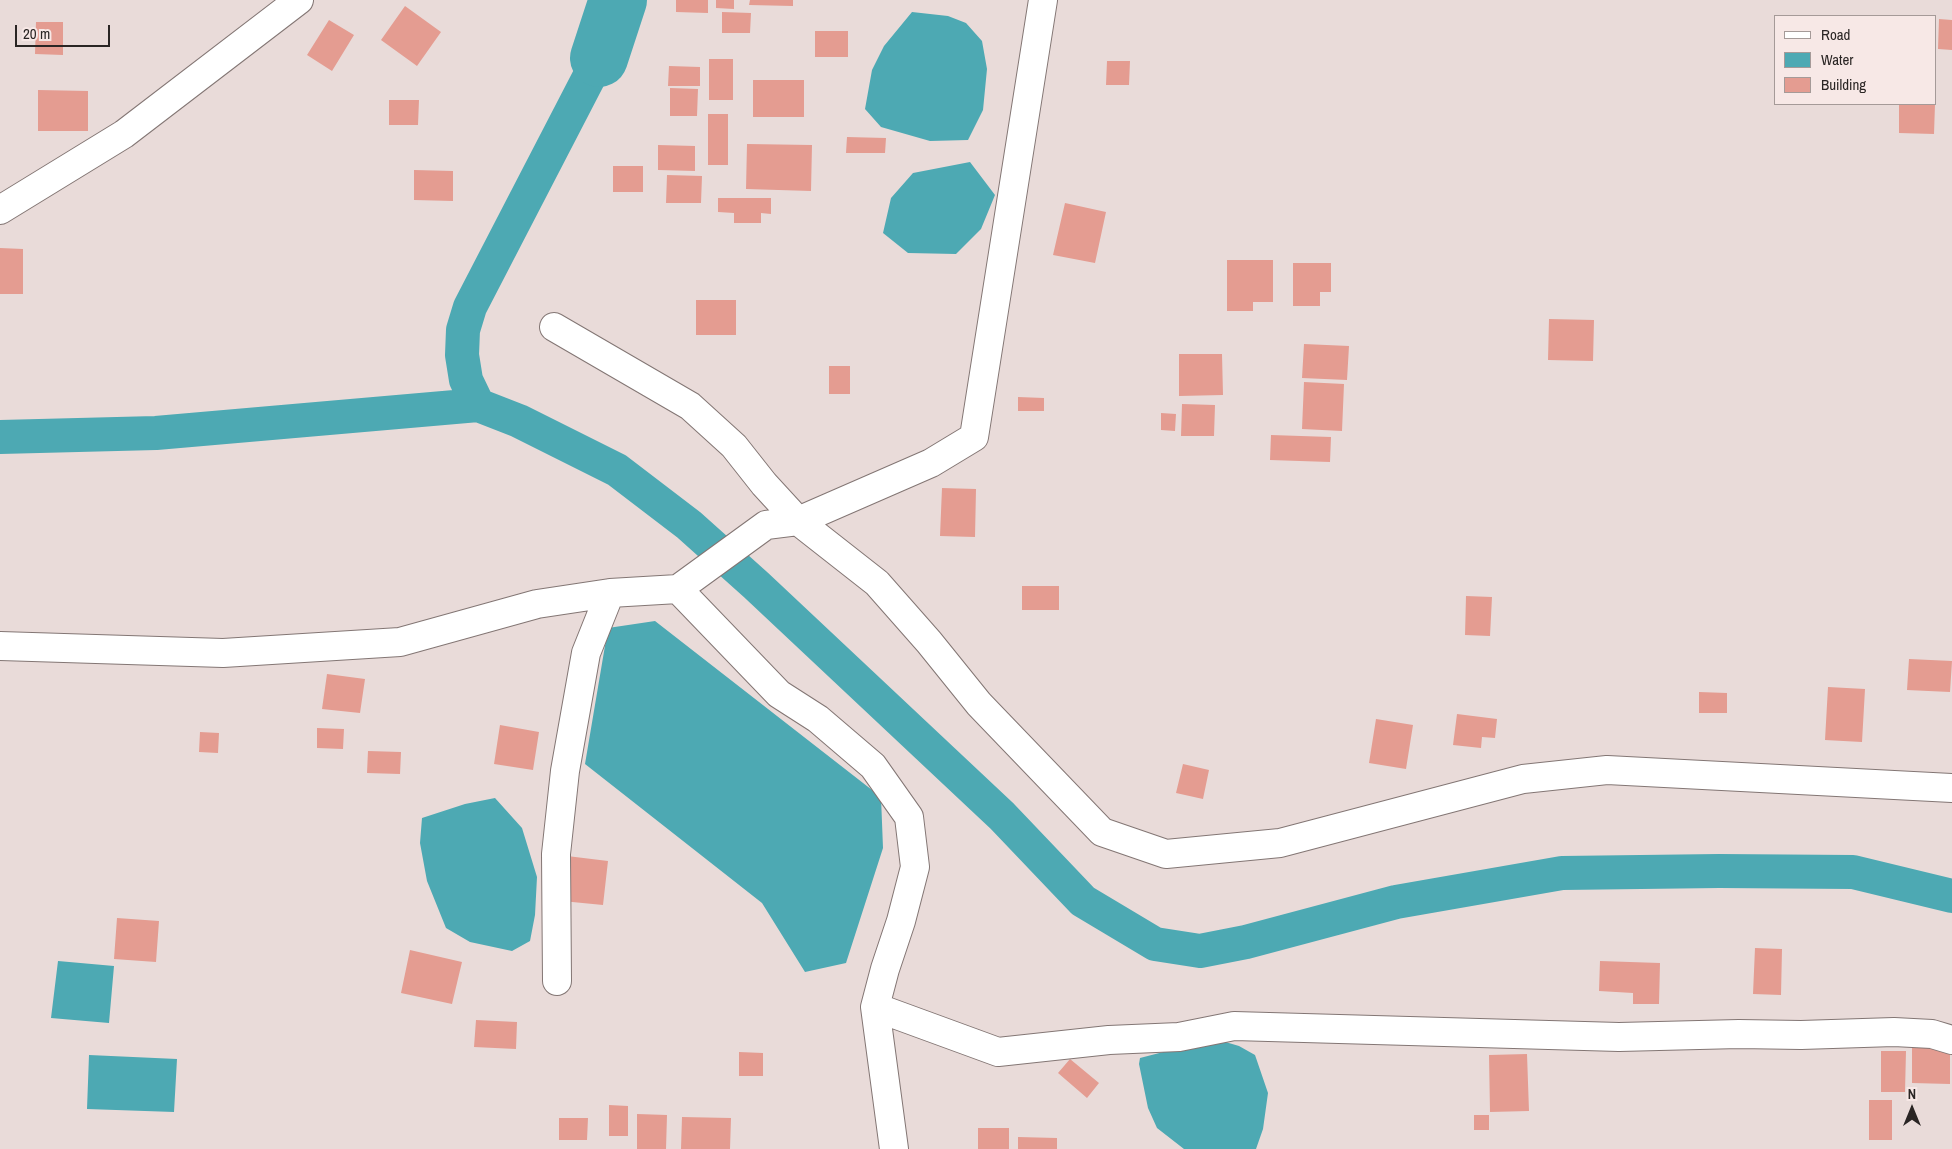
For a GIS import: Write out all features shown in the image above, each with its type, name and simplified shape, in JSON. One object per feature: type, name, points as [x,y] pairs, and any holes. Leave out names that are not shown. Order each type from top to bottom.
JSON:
[{"type":"street","points":[[0,210],[124,134],[299,0]]},
{"type":"street","points":[[0,646],[223,653],[400,642],[537,604],[610,593],[678,589],[766,525],[798,521],[932,463],[974,438],[1043,0]]},
{"type":"street","points":[[554,327],[690,406],[734,446],[764,484],[798,521],[877,583],[929,642],[979,704],[1102,832],[1166,854],[1280,843],[1523,779],[1607,770],[1952,788]]},
{"type":"street","points":[[678,589],[779,694],[818,719],[873,766],[909,817],[915,868],[875,1007],[894,1149]]},
{"type":"street","points":[[557,981],[556,854],[565,771],[586,653],[610,593]]},
{"type":"street","points":[[875,1007],[998,1052],[1109,1040],[1179,1037],[1234,1026],[1619,1037],[1894,1032],[1932,1034],[1952,1040]]},
{"type":"water","points":[[912,12],[948,16],[966,23],[982,41],[987,69],[983,110],[968,140],[930,141],[881,127],[865,109],[872,70],[884,46]]},
{"type":"water","points":[[970,162],[995,195],[981,229],[956,254],[908,253],[883,233],[891,198],[913,173]]},
{"type":"water","points":[[655,621],[881,797],[883,848],[846,963],[805,972],[762,903],[585,764],[608,628]]},
{"type":"water","points":[[495,798],[522,828],[537,877],[535,915],[530,941],[512,951],[470,942],[446,928],[427,881],[420,843],[422,818],[465,804]]},
{"type":"water","points":[[58,961],[114,966],[109,1023],[51,1018]]},
{"type":"water","points":[[1222,1041],[1239,1046],[1255,1055],[1268,1093],[1263,1129],[1256,1149],[1184,1149],[1157,1128],[1148,1108],[1139,1064],[1140,1058],[1202,1042]]},
{"type":"water","points":[[89,1055],[177,1059],[174,1112],[87,1109]]},
{"type":"building","points":[[676,0],[708,0],[708,13],[676,12]]},
{"type":"building","points":[[716,0],[734,0],[734,9],[716,8]]},
{"type":"building","points":[[750,0],[793,0],[793,6],[749,5]]},
{"type":"building","points":[[405,6],[441,32],[417,66],[381,40]]},
{"type":"building","points":[[722,12],[751,13],[750,33],[722,33]]},
{"type":"building","points":[[1939,19],[1952,20],[1952,50],[1938,49]]},
{"type":"building","points":[[329,20],[354,35],[332,71],[307,55]]},
{"type":"building","points":[[36,22],[63,22],[63,55],[35,54]]},
{"type":"building","points":[[815,31],[848,31],[848,57],[815,57]]},
{"type":"building","points":[[709,59],[733,59],[733,100],[709,100]]},
{"type":"building","points":[[1107,61],[1130,61],[1129,85],[1106,85]]},
{"type":"building","points":[[669,66],[700,67],[700,86],[668,86]]},
{"type":"building","points":[[753,80],[804,80],[804,117],[753,117]]},
{"type":"building","points":[[670,88],[698,89],[697,116],[670,116]]},
{"type":"building","points":[[38,90],[88,91],[88,131],[38,131]]},
{"type":"building","points":[[389,100],[419,100],[418,125],[389,125]]},
{"type":"building","points":[[1899,105],[1935,105],[1934,134],[1899,133]]},
{"type":"building","points":[[708,114],[728,114],[728,165],[708,165]]},
{"type":"building","points":[[847,137],[886,138],[885,153],[846,153]]},
{"type":"building","points":[[747,144],[812,145],[811,191],[746,189]]},
{"type":"building","points":[[658,145],[695,146],[695,171],[658,170]]},
{"type":"building","points":[[613,166],[643,166],[643,192],[613,192]]},
{"type":"building","points":[[414,170],[453,171],[453,201],[414,200]]},
{"type":"building","points":[[667,175],[702,176],[701,203],[666,203]]},
{"type":"building","points":[[718,198],[771,198],[771,214],[761,213],[761,223],[734,223],[734,213],[718,212]]},
{"type":"building","points":[[1065,203],[1106,212],[1095,263],[1053,255]]},
{"type":"building","points":[[0,248],[23,249],[23,294],[0,294]]},
{"type":"building","points":[[1227,260],[1273,260],[1273,302],[1253,302],[1253,311],[1227,311]]},
{"type":"building","points":[[1293,263],[1331,263],[1331,292],[1320,292],[1320,306],[1293,306]]},
{"type":"building","points":[[696,300],[736,300],[736,335],[696,335]]},
{"type":"building","points":[[1549,319],[1594,320],[1593,361],[1548,360]]},
{"type":"building","points":[[1304,344],[1349,346],[1347,380],[1302,378]]},
{"type":"building","points":[[1179,354],[1222,354],[1223,395],[1179,396]]},
{"type":"building","points":[[829,366],[850,366],[850,394],[829,394]]},
{"type":"building","points":[[1304,382],[1344,384],[1342,431],[1302,429]]},
{"type":"building","points":[[1018,397],[1044,398],[1044,411],[1018,411]]},
{"type":"building","points":[[1182,404],[1215,405],[1214,436],[1181,436]]},
{"type":"building","points":[[1161,413],[1176,414],[1175,431],[1161,430]]},
{"type":"building","points":[[1271,435],[1331,437],[1330,462],[1270,460]]},
{"type":"building","points":[[942,488],[976,489],[975,537],[940,536]]},
{"type":"building","points":[[1022,586],[1059,586],[1059,610],[1022,610]]},
{"type":"building","points":[[1466,596],[1492,597],[1490,636],[1465,635]]},
{"type":"building","points":[[1909,659],[1952,661],[1950,692],[1907,690]]},
{"type":"building","points":[[327,674],[365,679],[360,713],[322,709]]},
{"type":"building","points":[[1828,687],[1865,689],[1862,742],[1825,740]]},
{"type":"building","points":[[1699,692],[1727,693],[1727,713],[1699,713]]},
{"type":"building","points":[[1457,714],[1497,719],[1495,738],[1482,737],[1481,748],[1453,745]]},
{"type":"building","points":[[1376,719],[1413,725],[1406,769],[1369,763]]},
{"type":"building","points":[[500,725],[539,732],[533,770],[494,764]]},
{"type":"building","points":[[317,728],[344,729],[343,749],[317,748]]},
{"type":"building","points":[[200,732],[219,733],[218,753],[199,752]]},
{"type":"building","points":[[368,751],[401,752],[400,774],[367,773]]},
{"type":"building","points":[[1183,764],[1209,770],[1203,799],[1176,793]]},
{"type":"building","points":[[567,856],[608,861],[603,905],[562,901]]},
{"type":"building","points":[[117,918],[159,921],[156,962],[114,959]]},
{"type":"building","points":[[1755,948],[1782,949],[1781,995],[1753,994]]},
{"type":"building","points":[[410,950],[462,962],[452,1004],[401,993]]},
{"type":"building","points":[[1600,961],[1660,963],[1659,1004],[1633,1004],[1633,993],[1599,991]]},
{"type":"building","points":[[476,1020],[517,1022],[516,1049],[474,1047]]},
{"type":"building","points":[[1912,1045],[1950,1046],[1950,1084],[1912,1083]]},
{"type":"building","points":[[1881,1051],[1906,1051],[1905,1092],[1881,1092]]},
{"type":"building","points":[[739,1052],[763,1053],[763,1076],[739,1076]]},
{"type":"building","points":[[1527,1054],[1529,1111],[1490,1112],[1489,1055]]},
{"type":"building","points":[[1070,1059],[1099,1083],[1087,1098],[1058,1073]]},
{"type":"building","points":[[1869,1100],[1892,1100],[1892,1140],[1869,1140]]},
{"type":"building","points":[[609,1105],[628,1106],[628,1136],[609,1136]]},
{"type":"building","points":[[637,1114],[667,1115],[666,1149],[637,1149]]},
{"type":"building","points":[[1474,1115],[1489,1115],[1489,1130],[1474,1130]]},
{"type":"building","points":[[682,1117],[731,1118],[730,1149],[681,1149]]},
{"type":"building","points":[[559,1118],[588,1118],[587,1140],[559,1140]]},
{"type":"building","points":[[978,1128],[1009,1128],[1009,1149],[978,1149]]},
{"type":"building","points":[[1018,1137],[1057,1138],[1057,1149],[1018,1149]]},
{"type":"waterway","points":[[599,58],[618,0]]},
{"type":"waterway","points":[[599,58],[470,307],[463,330],[462,355],[466,380],[478,405],[519,421],[617,470],[689,525],[756,585],[1002,816],[1083,901],[1155,944],[1200,951],[1246,942],[1396,902],[1562,873],[1853,872],[1952,896]]},
{"type":"waterway","points":[[0,437],[156,433],[478,405]]}]
